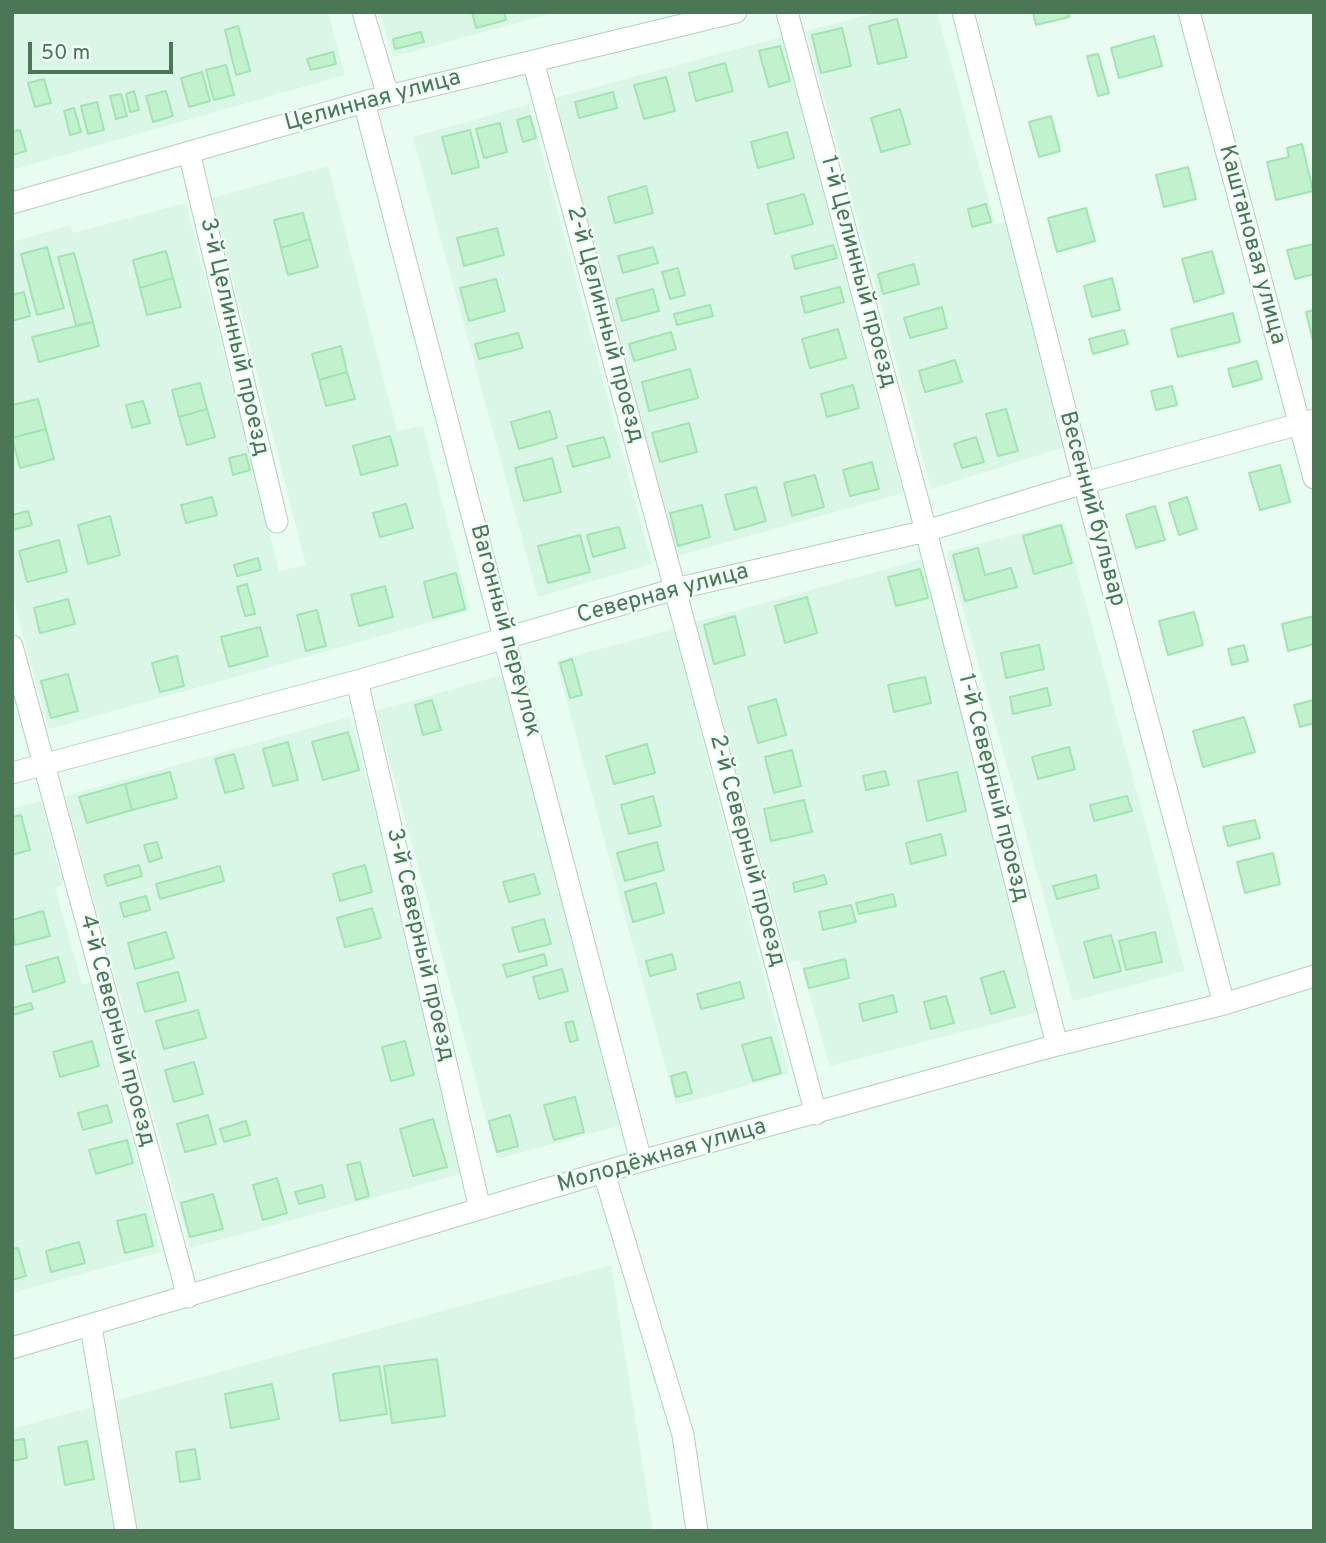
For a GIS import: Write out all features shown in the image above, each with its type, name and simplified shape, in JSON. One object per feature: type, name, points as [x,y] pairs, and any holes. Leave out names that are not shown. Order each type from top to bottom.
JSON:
[{"type":"street","points":[[363,12],[388,96]]},
{"type":"street","name":"Целинная улица","points":[[12,203],[364,102],[736,12]]},
{"type":"street","name":"1-й Целинный проезд","points":[[787,12],[926,531]]},
{"type":"street","name":"Весенний бульвар","points":[[963,12],[1084,483],[1224,1004]]},
{"type":"street","name":"Каштановая улица","points":[[1189,12],[1306,422],[1314,478]]},
{"type":"street","name":"2-й Целинный проезд","points":[[533,61],[675,589]]},
{"type":"street","name":"Вагонный переулок","points":[[364,102],[507,639],[641,1161]]},
{"type":"street","name":"3-й Целинный проезд","points":[[189,152],[277,522]]},
{"type":"street","name":"Северная улица","points":[[12,773],[357,681],[675,589],[926,531],[1084,483],[1306,422]]},
{"type":"street","name":"1-й Северный проезд","points":[[926,531],[1057,1045]]},
{"type":"street","name":"2-й Северный проезд","points":[[675,589],[816,1114]]},
{"type":"street","name":"4-й Северный проезд","points":[[12,646],[188,1297]]},
{"type":"street","name":"3-й Северный проезд","points":[[357,681],[481,1209]]},
{"type":"street","name":"Молодёжная улица","points":[[12,1348],[641,1161],[1057,1045],[1224,1004],[1314,976]]},
{"type":"street","points":[[604,1173],[683,1436],[696,1531]]},
{"type":"street","points":[[91,1326],[127,1531]]},
{"type":"shaded area","points":[[12,12],[328,12],[345,75],[12,170]]},
{"type":"shaded area","points":[[380,12],[557,12],[393,57]]},
{"type":"shaded area","points":[[879,12],[937,12],[995,224],[1008,221],[1068,446],[931,489],[806,31]]},
{"type":"shaded area","points":[[782,37],[903,493],[677,556],[548,100]]},
{"type":"shaded area","points":[[529,104],[652,564],[538,597],[413,137]]},
{"type":"shaded area","points":[[328,166],[397,431],[423,426],[470,611],[49,729],[12,595],[12,242],[70,225],[73,233],[186,203],[279,571],[306,565],[212,198]]},
{"type":"shaded area","points":[[1064,522],[1185,971],[1073,1001],[947,552]]},
{"type":"shaded area","points":[[923,559],[1047,1010],[830,1066],[799,960],[789,962],[695,622]]},
{"type":"shaded area","points":[[674,629],[789,1074],[676,1105],[556,661]]},
{"type":"shaded area","points":[[502,675],[622,1125],[497,1159],[376,711]]},
{"type":"shaded area","points":[[350,717],[471,1171],[190,1248],[65,796]]},
{"type":"shaded area","points":[[41,801],[63,885],[55,888],[82,984],[92,983],[161,1252],[12,1293],[12,809]]},
{"type":"shaded area","points":[[611,1265],[653,1531],[12,1531],[12,1429]]},
{"type":"building","points":[[472,12],[504,12],[506,20],[476,28]]},
{"type":"building","points":[[1033,12],[1068,12],[1069,17],[1036,25]]},
{"type":"building","points":[[897,19],[907,57],[878,64],[869,26]]},
{"type":"building","points":[[238,26],[250,71],[236,75],[225,30]]},
{"type":"building","points":[[842,28],[851,66],[821,73],[812,35]]},
{"type":"building","points":[[421,32],[424,42],[395,49],[393,39]]},
{"type":"building","points":[[1154,36],[1162,66],[1119,78],[1111,48]]},
{"type":"building","points":[[780,46],[790,81],[769,87],[759,51]]},
{"type":"building","points":[[333,52],[336,64],[311,70],[307,59]]},
{"type":"building","points":[[1098,54],[1109,93],[1098,96],[1087,56]]},
{"type":"building","points":[[725,63],[733,91],[696,101],[689,73]]},
{"type":"building","points":[[226,65],[234,95],[214,100],[206,70]]},
{"type":"building","points":[[202,72],[210,101],[189,107],[181,78]]},
{"type":"building","points":[[666,77],[675,111],[644,119],[634,85]]},
{"type":"building","points":[[44,79],[51,103],[35,107],[28,83]]},
{"type":"building","points":[[134,91],[139,110],[130,112],[126,94]]},
{"type":"building","points":[[166,91],[173,116],[153,122],[146,96]]},
{"type":"building","points":[[613,92],[617,108],[579,118],[575,102]]},
{"type":"building","points":[[121,94],[127,116],[116,119],[110,96]]},
{"type":"building","points":[[97,102],[104,130],[88,134],[81,106]]},
{"type":"building","points":[[74,108],[81,132],[70,135],[64,111]]},
{"type":"building","points":[[900,109],[910,144],[881,152],[871,118]]},
{"type":"building","points":[[530,116],[536,138],[523,142],[517,120]]},
{"type":"building","points":[[1051,116],[1060,151],[1039,157],[1029,122]]},
{"type":"building","points":[[500,123],[507,152],[484,158],[476,129]]},
{"type":"building","points":[[20,130],[26,151],[12,155],[12,132]]},
{"type":"building","points":[[470,130],[479,167],[452,174],[442,137]]},
{"type":"building","points":[[787,132],[794,158],[758,168],[751,142]]},
{"type":"building","points":[[1302,144],[1313,191],[1276,200],[1267,162],[1289,157],[1287,148]]},
{"type":"building","points":[[1188,167],[1196,199],[1164,207],[1156,175]]},
{"type":"building","points":[[646,186],[653,213],[615,223],[608,197]]},
{"type":"building","points":[[804,194],[813,224],[775,234],[767,204]]},
{"type":"building","points":[[986,204],[991,222],[972,227],[968,209]]},
{"type":"building","points":[[1086,208],[1095,241],[1057,252],[1048,218]]},
{"type":"building","points":[[303,213],[310,239],[281,248],[274,220]]},
{"type":"building","points":[[497,228],[504,255],[464,266],[457,238]]},
{"type":"building","points":[[310,239],[318,267],[288,275],[281,248]]},
{"type":"building","points":[[1314,244],[1314,274],[1295,279],[1287,250]]},
{"type":"building","points":[[833,245],[837,258],[795,269],[792,256]]},
{"type":"building","points":[[47,247],[64,308],[37,315],[21,254]]},
{"type":"building","points":[[653,247],[658,263],[623,273],[618,256]]},
{"type":"building","points":[[166,251],[173,278],[140,288],[133,260]]},
{"type":"building","points":[[1212,251],[1224,293],[1194,302],[1182,259]]},
{"type":"building","points":[[74,253],[93,322],[76,325],[58,257]]},
{"type":"building","points":[[914,264],[919,284],[883,294],[878,274]]},
{"type":"building","points":[[678,268],[685,295],[670,299],[662,272]]},
{"type":"building","points":[[173,278],[181,307],[147,315],[140,288]]},
{"type":"building","points":[[1112,278],[1120,310],[1092,317],[1084,286]]},
{"type":"building","points":[[496,279],[505,311],[469,321],[460,288]]},
{"type":"building","points":[[840,287],[844,302],[805,313],[801,297]]},
{"type":"building","points":[[653,289],[659,311],[622,321],[616,299]]},
{"type":"building","points":[[24,292],[30,316],[12,321],[12,295]]},
{"type":"building","points":[[710,305],[713,316],[677,325],[674,314]]},
{"type":"building","points":[[942,307],[947,328],[910,338],[904,318]]},
{"type":"building","points":[[1314,310],[1314,345],[1306,312]]},
{"type":"building","points":[[1233,313],[1240,342],[1178,357],[1171,329]]},
{"type":"building","points":[[93,322],[99,346],[39,362],[32,337]]},
{"type":"building","points":[[838,329],[846,358],[810,368],[802,339]]},
{"type":"building","points":[[1124,330],[1128,344],[1093,354],[1089,339]]},
{"type":"building","points":[[671,332],[676,349],[634,361],[629,344]]},
{"type":"building","points":[[518,333],[523,348],[479,359],[475,344]]},
{"type":"building","points":[[341,346],[347,372],[319,380],[312,354]]},
{"type":"building","points":[[955,360],[962,382],[925,392],[919,371]]},
{"type":"building","points":[[1257,361],[1262,379],[1233,387],[1228,369]]},
{"type":"building","points":[[690,369],[698,398],[649,411],[642,382]]},
{"type":"building","points":[[347,372],[355,399],[326,406],[319,380]]},
{"type":"building","points":[[200,383],[207,409],[179,417],[172,390]]},
{"type":"building","points":[[853,385],[859,408],[827,417],[821,394]]},
{"type":"building","points":[[1172,386],[1177,405],[1156,410],[1151,391]]},
{"type":"building","points":[[38,399],[46,429],[12,438],[12,405]]},
{"type":"building","points":[[143,401],[150,423],[132,428],[126,405]]},
{"type":"building","points":[[207,409],[215,437],[187,445],[179,417]]},
{"type":"building","points":[[1006,409],[1018,451],[998,456],[986,414]]},
{"type":"building","points":[[550,411],[557,438],[519,449],[511,422]]},
{"type":"building","points":[[689,423],[697,452],[660,462],[652,433]]},
{"type":"building","points":[[46,429],[54,459],[20,468],[12,438]]},
{"type":"building","points":[[390,436],[398,465],[361,475],[353,446]]},
{"type":"building","points":[[604,437],[610,457],[573,467],[567,446]]},
{"type":"building","points":[[976,437],[984,462],[962,468],[954,444]]},
{"type":"building","points":[[246,454],[250,470],[233,475],[229,458]]},
{"type":"building","points":[[552,458],[561,492],[524,501],[515,468]]},
{"type":"building","points":[[872,462],[879,489],[850,496],[843,470]]},
{"type":"building","points":[[1280,465],[1290,502],[1260,510],[1249,473]]},
{"type":"building","points":[[815,475],[824,507],[792,516],[784,483]]},
{"type":"building","points":[[756,487],[766,521],[735,530],[725,495]]},
{"type":"building","points":[[212,497],[217,515],[186,523],[181,505]]},
{"type":"building","points":[[1187,497],[1197,529],[1179,535],[1169,503]]},
{"type":"building","points":[[406,504],[413,528],[380,537],[373,513]]},
{"type":"building","points":[[702,505],[710,537],[678,546],[670,513]]},
{"type":"building","points":[[1155,506],[1165,540],[1136,548],[1126,515]]},
{"type":"building","points":[[28,511],[32,525],[12,530],[12,515]]},
{"type":"building","points":[[110,516],[120,555],[88,564],[78,525]]},
{"type":"building","points":[[1061,525],[1072,563],[1034,574],[1023,536]]},
{"type":"building","points":[[619,527],[625,548],[593,557],[587,535]]},
{"type":"building","points":[[580,535],[590,572],[548,583],[538,546]]},
{"type":"building","points":[[59,540],[67,572],[27,582],[19,551]]},
{"type":"building","points":[[978,548],[985,575],[1011,568],[1017,587],[965,601],[953,555]]},
{"type":"building","points":[[258,558],[261,570],[237,576],[234,565]]},
{"type":"building","points":[[920,569],[928,598],[896,606],[888,577]]},
{"type":"building","points":[[456,573],[465,609],[433,618],[424,582]]},
{"type":"building","points":[[247,584],[255,614],[245,616],[237,587]]},
{"type":"building","points":[[385,586],[393,617],[359,626],[351,595]]},
{"type":"building","points":[[807,597],[817,633],[785,643],[775,606]]},
{"type":"building","points":[[68,599],[75,624],[40,633],[34,608]]},
{"type":"building","points":[[317,610],[326,646],[306,651],[297,615]]},
{"type":"building","points":[[1194,612],[1203,645],[1168,655],[1159,621]]},
{"type":"building","points":[[735,616],[745,655],[714,664],[704,625]]},
{"type":"building","points":[[1314,616],[1314,644],[1288,651],[1282,624]]},
{"type":"building","points":[[260,627],[268,656],[229,667],[221,637]]},
{"type":"building","points":[[1039,645],[1044,669],[1006,678],[1001,653]]},
{"type":"building","points":[[1244,645],[1248,661],[1232,665],[1228,649]]},
{"type":"building","points":[[177,656],[184,686],[160,692],[152,663]]},
{"type":"building","points":[[572,659],[582,695],[570,698],[560,663]]},
{"type":"building","points":[[68,674],[78,711],[51,718],[41,681]]},
{"type":"building","points":[[925,677],[931,703],[894,712],[888,685]]},
{"type":"building","points":[[1047,688],[1051,705],[1013,714],[1010,697]]},
{"type":"building","points":[[776,699],[786,735],[758,743],[748,707]]},
{"type":"building","points":[[432,700],[441,730],[423,735],[415,705]]},
{"type":"building","points":[[1314,700],[1314,723],[1300,727],[1294,705]]},
{"type":"building","points":[[1244,717],[1255,752],[1203,767],[1193,731]]},
{"type":"building","points":[[348,732],[359,770],[323,780],[312,742]]},
{"type":"building","points":[[288,742],[298,780],[273,786],[263,749]]},
{"type":"building","points":[[647,744],[655,773],[614,784],[606,756]]},
{"type":"building","points":[[1069,747],[1075,769],[1038,779],[1032,757]]},
{"type":"building","points":[[792,750],[801,786],[774,793],[765,757]]},
{"type":"building","points":[[234,754],[244,788],[225,793],[215,759]]},
{"type":"building","points":[[885,771],[889,785],[866,790],[863,776]]},
{"type":"building","points":[[170,772],[177,798],[132,810],[125,784]]},
{"type":"building","points":[[957,772],[966,811],[927,821],[918,781]]},
{"type":"building","points":[[125,784],[132,810],[87,823],[79,797]]},
{"type":"building","points":[[653,796],[661,826],[629,834],[621,805]]},
{"type":"building","points":[[1127,796],[1132,811],[1094,821],[1090,805]]},
{"type":"building","points":[[804,800],[812,832],[771,841],[764,809]]},
{"type":"building","points":[[21,815],[30,850],[12,855],[12,817]]},
{"type":"building","points":[[1255,820],[1260,838],[1228,846],[1223,827]]},
{"type":"building","points":[[941,834],[946,855],[911,864],[906,843]]},
{"type":"building","points":[[157,842],[162,858],[149,862],[144,845]]},
{"type":"building","points":[[657,842],[664,870],[625,881],[617,853]]},
{"type":"building","points":[[1273,853],[1280,884],[1245,893],[1237,862]]},
{"type":"building","points":[[139,865],[142,876],[107,886],[104,875]]},
{"type":"building","points":[[365,865],[372,892],[340,901],[333,874]]},
{"type":"building","points":[[220,866],[224,881],[160,899],[156,884]]},
{"type":"building","points":[[534,874],[540,894],[509,902],[503,882]]},
{"type":"building","points":[[824,875],[827,884],[795,892],[793,883]]},
{"type":"building","points":[[1096,875],[1099,888],[1057,899],[1053,886]]},
{"type":"building","points":[[656,883],[664,913],[633,922],[625,892]]},
{"type":"building","points":[[893,894],[896,906],[859,914],[856,903]]},
{"type":"building","points":[[146,896],[150,910],[124,917],[120,903]]},
{"type":"building","points":[[851,905],[856,922],[823,930],[819,912]]},
{"type":"building","points":[[372,908],[381,938],[345,947],[337,918]]},
{"type":"building","points":[[43,911],[50,936],[15,945],[12,920]]},
{"type":"building","points":[[544,919],[551,944],[519,952],[512,928]]},
{"type":"building","points":[[166,932],[174,958],[135,969],[128,943]]},
{"type":"building","points":[[1155,932],[1162,962],[1126,970],[1119,941]]},
{"type":"building","points":[[1111,935],[1121,971],[1094,978],[1084,942]]},
{"type":"building","points":[[544,954],[547,965],[507,977],[503,965]]},
{"type":"building","points":[[672,954],[676,969],[650,976],[646,961]]},
{"type":"building","points":[[58,957],[65,982],[33,992],[26,966]]},
{"type":"building","points":[[845,959],[849,978],[809,988],[804,969]]},
{"type":"building","points":[[562,969],[568,991],[539,999],[533,977]]},
{"type":"building","points":[[1004,971],[1015,1007],[991,1014],[981,978]]},
{"type":"building","points":[[178,972],[186,1001],[145,1012],[137,983]]},
{"type":"building","points":[[740,982],[744,998],[701,1009],[697,994]]},
{"type":"building","points":[[893,995],[897,1012],[863,1021],[859,1004]]},
{"type":"building","points":[[946,996],[954,1023],[931,1029],[924,1002]]},
{"type":"building","points":[[31,1003],[33,1009],[13,1015],[12,1008]]},
{"type":"building","points":[[198,1010],[206,1038],[164,1049],[156,1021]]},
{"type":"building","points":[[573,1021],[578,1040],[570,1042],[565,1023]]},
{"type":"building","points":[[771,1037],[781,1073],[753,1081],[742,1045]]},
{"type":"building","points":[[92,1041],[99,1066],[60,1077],[53,1052]]},
{"type":"building","points":[[405,1041],[414,1075],[391,1081],[382,1047]]},
{"type":"building","points":[[194,1062],[203,1094],[174,1102],[165,1070]]},
{"type":"building","points":[[686,1072],[692,1093],[676,1097],[671,1076]]},
{"type":"building","points":[[575,1097],[584,1132],[554,1140],[544,1105]]},
{"type":"building","points":[[107,1105],[112,1122],[83,1130],[78,1113]]},
{"type":"building","points":[[208,1115],[216,1144],[185,1152],[177,1124]]},
{"type":"building","points":[[510,1115],[518,1146],[497,1152],[489,1121]]},
{"type":"building","points":[[433,1119],[447,1167],[413,1176],[400,1129]]},
{"type":"building","points":[[246,1121],[250,1135],[224,1142],[220,1129]]},
{"type":"building","points":[[127,1140],[133,1163],[96,1174],[89,1150]]},
{"type":"building","points":[[360,1162],[369,1196],[356,1200],[347,1165]]},
{"type":"building","points":[[277,1178],[287,1213],[263,1220],[253,1185]]},
{"type":"building","points":[[322,1185],[325,1197],[299,1204],[295,1192]]},
{"type":"building","points":[[213,1194],[223,1229],[190,1237],[181,1203]]},
{"type":"building","points":[[145,1214],[153,1246],[125,1253],[117,1221]]},
{"type":"building","points":[[79,1242],[85,1263],[51,1272],[46,1251]]},
{"type":"building","points":[[18,1248],[26,1276],[12,1280],[12,1249]]},
{"type":"building","points":[[437,1359],[445,1416],[392,1423],[384,1366]]},
{"type":"building","points":[[379,1366],[387,1414],[340,1421],[333,1374]]},
{"type":"building","points":[[272,1384],[279,1419],[231,1428],[225,1394]]},
{"type":"building","points":[[24,1439],[27,1458],[12,1461],[12,1441]]},
{"type":"building","points":[[87,1441],[94,1479],[65,1485],[58,1447]]},
{"type":"building","points":[[195,1449],[200,1479],[180,1482],[176,1452]]}]
